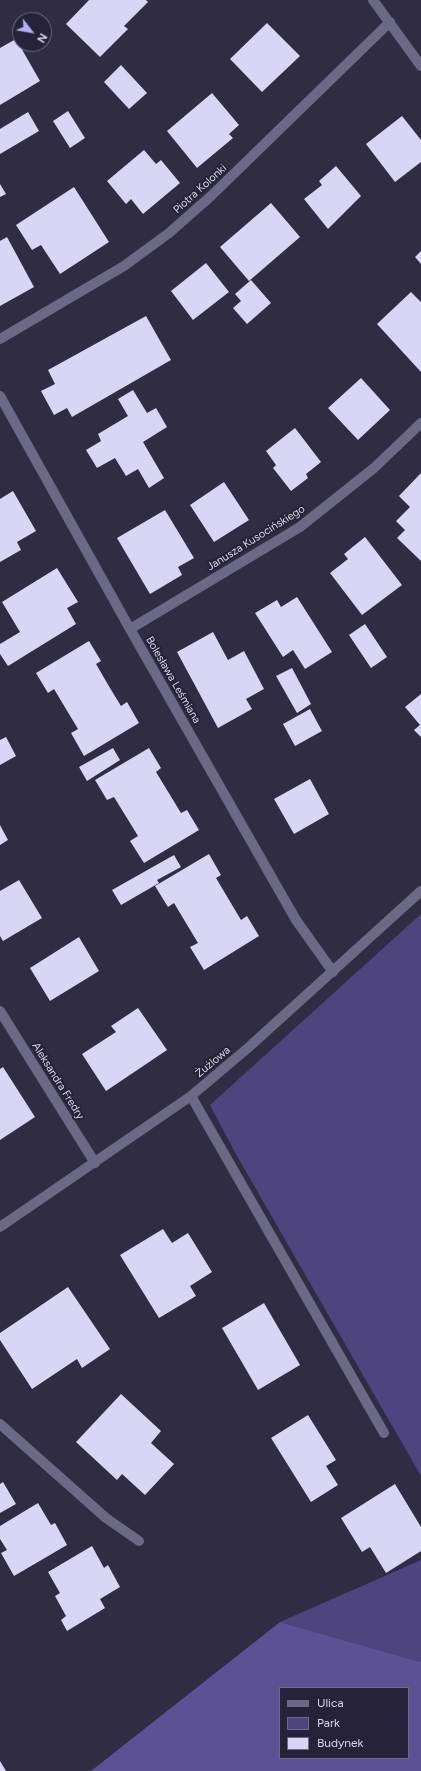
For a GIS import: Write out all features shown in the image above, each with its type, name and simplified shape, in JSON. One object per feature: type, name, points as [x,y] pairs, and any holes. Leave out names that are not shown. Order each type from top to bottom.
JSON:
[{"type":"street","points":[[373,0],[421,66]]},
{"type":"street","name":"Piotra Kolonki","points":[[0,339],[124,266],[169,232],[211,196],[390,22]]},
{"type":"street","name":"Bolesława Leśmiana","points":[[0,396],[130,629],[296,920],[333,972]]},
{"type":"street","name":"Janusza Kusocińskiego","points":[[130,629],[300,527],[374,468],[421,423]]},
{"type":"street","name":"Żużlowa","points":[[0,1227],[95,1163],[190,1096],[249,1047],[421,891]]},
{"type":"street","name":"Aleksandra Fredry","points":[[0,1012],[95,1163]]},
{"type":"street","points":[[190,1096],[384,1434]]},
{"type":"street","points":[[0,1424],[106,1518],[139,1541]]},
{"type":"green space","points":[[421,914],[421,1476],[237,1156],[210,1105]]},
{"type":"green space","points":[[421,1560],[421,1662],[280,1622],[412,1564]]},
{"type":"shaded area","points":[[280,1622],[421,1662],[421,1771],[91,1771]]},
{"type":"building","points":[[89,0],[146,0],[148,2],[124,26],[128,29],[100,57],[66,24]]},
{"type":"building","points":[[267,23],[300,56],[262,92],[230,59]]},
{"type":"building","points":[[12,41],[12,52],[23,52],[40,81],[0,105],[0,48]]},
{"type":"building","points":[[121,65],[147,93],[129,109],[104,82]]},
{"type":"building","points":[[212,93],[239,125],[229,134],[233,138],[197,168],[167,131]]},
{"type":"building","points":[[68,111],[85,138],[70,148],[53,121]]},
{"type":"building","points":[[28,112],[39,131],[0,154],[0,129]]},
{"type":"building","points":[[402,116],[421,140],[421,162],[395,182],[366,144]]},
{"type":"building","points":[[144,150],[156,164],[161,160],[180,183],[143,214],[131,199],[126,204],[107,181]]},
{"type":"building","points":[[336,166],[361,196],[328,229],[304,199],[322,185],[319,181]]},
{"type":"building","points":[[0,184],[6,194],[0,197]]},
{"type":"building","points":[[74,187],[109,242],[60,274],[41,245],[32,250],[16,225]]},
{"type":"building","points":[[271,203],[300,237],[249,281],[220,247]]},
{"type":"building","points":[[7,237],[34,287],[0,306],[0,241]]},
{"type":"building","points":[[421,251],[421,264],[415,257]]},
{"type":"building","points":[[206,263],[229,292],[193,320],[171,291]]},
{"type":"building","points":[[251,280],[271,303],[247,324],[233,308],[241,301],[235,294]]},
{"type":"building","points":[[411,292],[421,302],[421,372],[377,324]]},
{"type":"building","points":[[146,316],[171,360],[72,417],[67,408],[54,415],[41,391],[55,384],[48,370]]},
{"type":"building","points":[[361,378],[390,410],[358,440],[328,408]]},
{"type":"building","points":[[133,390],[147,413],[156,408],[167,427],[143,442],[164,478],[149,488],[138,469],[126,476],[115,458],[97,468],[86,450],[101,441],[98,434],[128,416],[118,399]]},
{"type":"building","points":[[295,428],[321,462],[306,474],[308,478],[291,491],[273,468],[276,465],[266,451]]},
{"type":"building","points":[[421,473],[421,561],[397,538],[405,530],[396,521],[410,507],[399,496]]},
{"type":"building","points":[[224,482],[249,520],[214,542],[190,505]]},
{"type":"building","points":[[13,491],[36,531],[17,542],[21,550],[0,562],[0,499]]},
{"type":"building","points":[[165,510],[194,558],[178,567],[182,575],[150,594],[117,538]]},
{"type":"building","points":[[365,537],[402,585],[362,615],[330,573],[348,559],[344,554]]},
{"type":"building","points":[[57,568],[78,602],[67,608],[76,624],[8,666],[0,654],[0,644],[20,632],[2,602]]},
{"type":"building","points":[[297,597],[332,652],[305,669],[293,650],[283,657],[255,613],[277,600],[281,607]]},
{"type":"building","points":[[365,624],[387,657],[371,668],[349,635]]},
{"type":"building","points":[[213,632],[228,660],[244,651],[264,689],[246,699],[252,709],[218,728],[177,652]]},
{"type":"building","points":[[89,641],[101,661],[96,664],[110,688],[121,706],[127,702],[139,723],[84,756],[71,733],[78,729],[54,689],[48,693],[36,673]]},
{"type":"building","points":[[292,668],[311,704],[297,713],[276,676]]},
{"type":"building","points":[[421,694],[421,737],[414,730],[420,725],[405,707]]},
{"type":"building","points":[[310,709],[322,731],[295,746],[283,724]]},
{"type":"building","points":[[6,737],[16,756],[0,765],[0,740]]},
{"type":"building","points":[[113,748],[120,760],[87,781],[79,767]]},
{"type":"building","points":[[149,748],[161,768],[156,772],[181,813],[187,810],[199,830],[144,863],[130,841],[138,836],[114,797],[107,800],[95,780]]},
{"type":"building","points":[[310,779],[329,814],[294,834],[274,799]]},
{"type":"building","points":[[0,825],[8,840],[0,845]]},
{"type":"building","points":[[209,854],[221,875],[216,878],[241,920],[247,916],[259,936],[204,970],[190,947],[198,943],[174,903],[168,907],[155,886]]},
{"type":"building","points":[[174,855],[181,867],[157,880],[159,883],[121,905],[112,890]]},
{"type":"building","points":[[19,880],[42,918],[3,941],[0,936],[0,891]]},
{"type":"building","points":[[79,937],[99,971],[50,1001],[30,968]]},
{"type":"building","points":[[138,1008],[167,1050],[106,1091],[82,1054],[116,1032],[111,1026]]},
{"type":"building","points":[[3,1067],[35,1117],[0,1140],[0,1069]]},
{"type":"building","points":[[163,1229],[172,1243],[188,1233],[212,1272],[190,1286],[196,1296],[159,1318],[120,1255]]},
{"type":"building","points":[[68,1287],[110,1349],[82,1368],[77,1359],[32,1389],[0,1340],[0,1333]]},
{"type":"building","points":[[264,1303],[300,1365],[258,1390],[222,1328]]},
{"type":"building","points":[[121,1394],[161,1431],[151,1443],[174,1464],[145,1495],[122,1474],[117,1480],[76,1442]]},
{"type":"building","points":[[308,1415],[336,1460],[326,1466],[338,1485],[311,1502],[271,1438]]},
{"type":"building","points":[[3,1482],[16,1504],[0,1513],[0,1484]]},
{"type":"building","points":[[395,1484],[421,1527],[421,1551],[386,1573],[370,1547],[362,1552],[341,1518]]},
{"type":"building","points":[[38,1503],[51,1525],[55,1523],[67,1545],[14,1576],[1,1553],[7,1550],[0,1539],[0,1526]]},
{"type":"building","points":[[92,1546],[104,1568],[108,1565],[120,1587],[100,1599],[105,1608],[67,1631],[61,1620],[66,1616],[55,1596],[60,1593],[48,1572]]},
{"type":"building","points":[[0,1761],[6,1771],[0,1771]]}]
